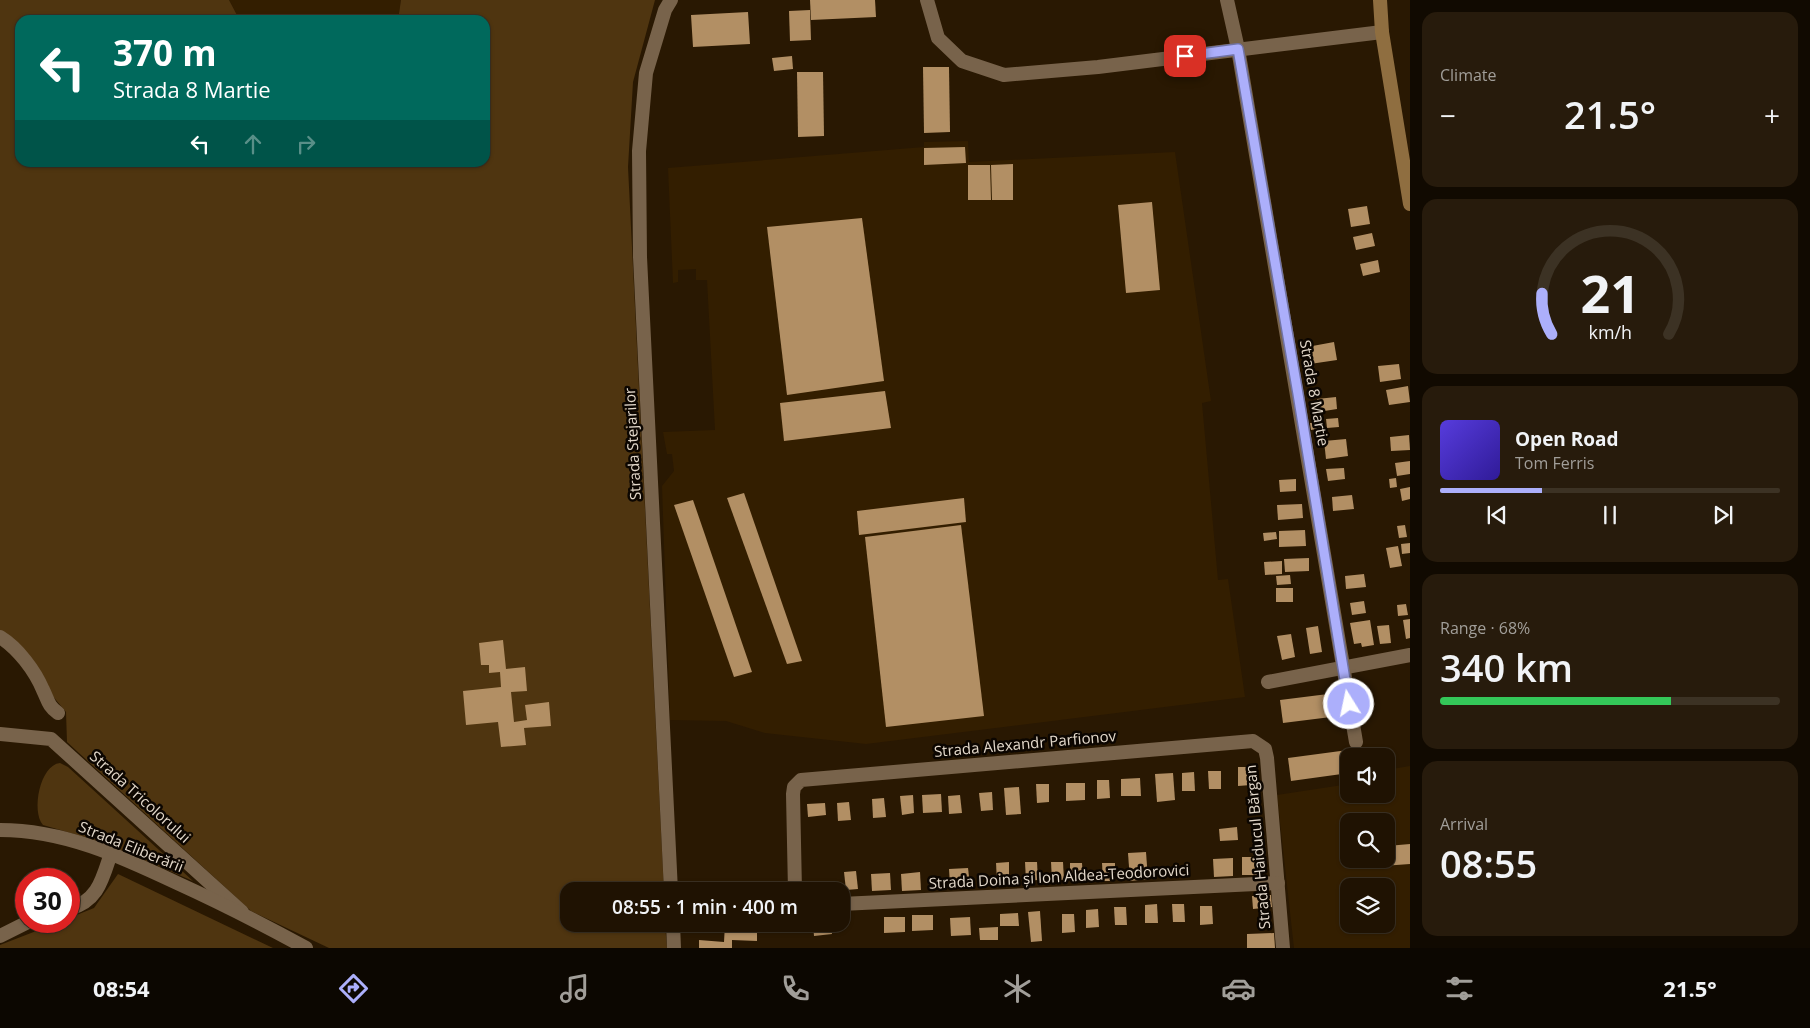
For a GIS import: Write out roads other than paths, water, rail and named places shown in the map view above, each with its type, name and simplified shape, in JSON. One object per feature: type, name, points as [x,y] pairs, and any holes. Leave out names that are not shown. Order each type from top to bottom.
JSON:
[{"type":"main road","points":[[1380,0],[1382,32],[1410,204]]},
{"type":"street","name":"Strada Stejarilor","points":[[671,0],[664,10],[646,73],[639,152],[640,267],[671,882]]},
{"type":"street","points":[[928,0],[938,38],[962,61],[1004,74],[1098,67],[1382,32]]},
{"type":"street","name":"Strada 8 Martie","points":[[1227,0],[1238,49],[1298,394],[1356,742]]},
{"type":"street","points":[[0,637],[31,669],[50,707],[58,713]]},
{"type":"street","points":[[1268,682],[1410,655]]},
{"type":"street","name":"Strada Tricolorului","points":[[0,734],[51,739],[244,914]]},
{"type":"street","name":"Strada Alexandr Parfionov","points":[[795,882],[794,787],[806,778],[1245,740],[1254,741],[1260,745]]},
{"type":"street","name":"Strada Haiducul Bărgan","points":[[1260,745],[1265,750],[1267,758],[1283,948]]},
{"type":"street","name":"Strada Eliberării","points":[[0,830],[26,830],[44,833],[73,840],[111,853],[244,914]]},
{"type":"street","points":[[80,906],[91,899],[102,880],[111,853]]},
{"type":"street","name":"Strada Doina și Ion Aldea-Teodorovici","points":[[850,904],[1278,883]]},
{"type":"street","points":[[244,914],[306,948]]},
{"type":"street","points":[[0,936],[15,928]]},
{"type":"street","points":[[673,932],[674,948]]}]
